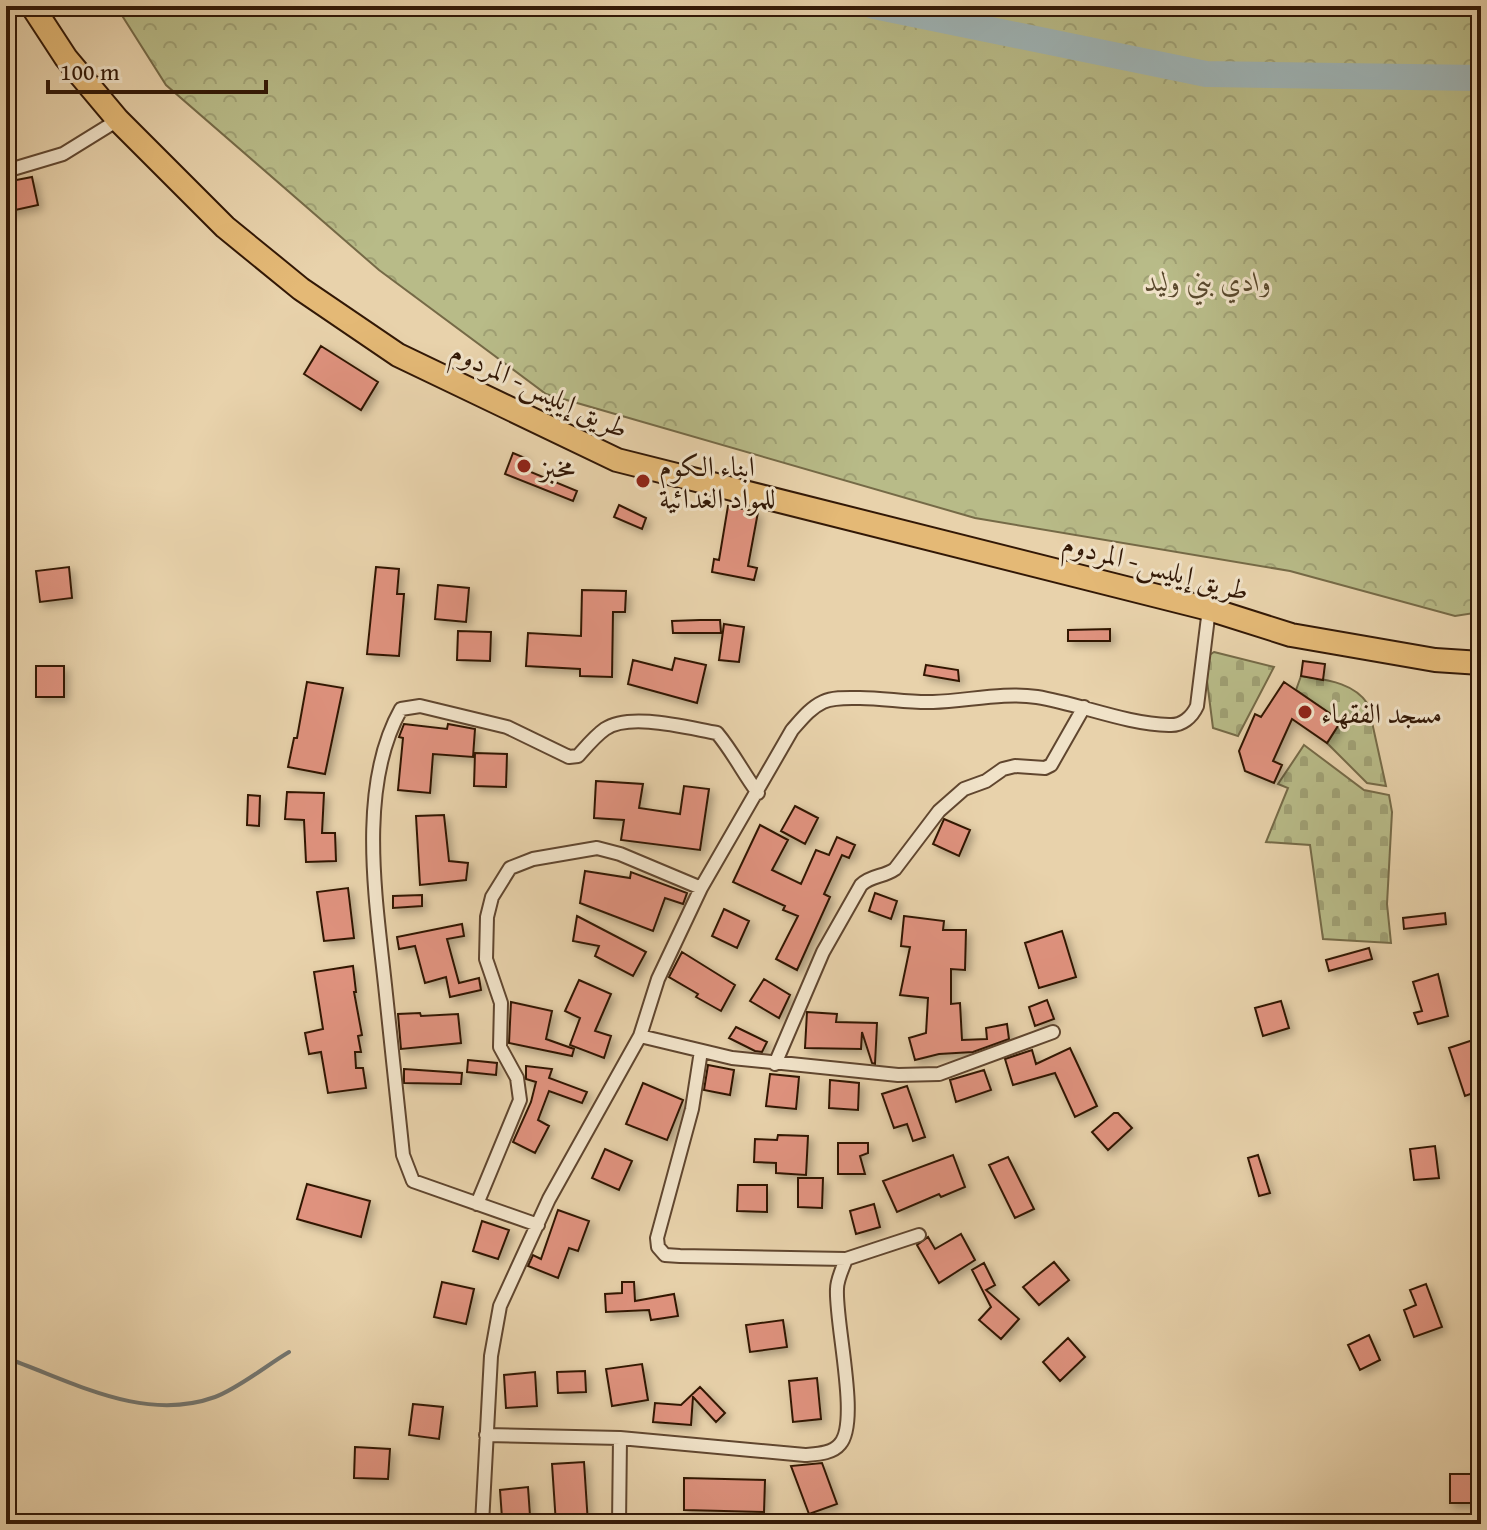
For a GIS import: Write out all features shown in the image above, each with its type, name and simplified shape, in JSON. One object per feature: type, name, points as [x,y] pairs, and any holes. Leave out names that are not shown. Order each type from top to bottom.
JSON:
[{"type":"highway","name":"طريق إيليس- المردوم","points":[[32,6],[66,58],[118,120],[225,227],[301,289],[398,355],[617,460],[1209,609],[1291,635],[1435,660],[1481,663]]},
{"type":"street","points":[[6,171],[63,154],[118,120]]},
{"type":"street","points":[[482,1524],[491,1356],[500,1306],[549,1199],[640,1036],[664,964],[701,888],[792,730],[807,712],[823,702],[838,698],[928,702],[1019,695],[1169,725],[1188,719],[1197,706],[1209,609]]},
{"type":"street","points":[[538,1225],[413,1181],[403,1155],[374,883],[376,794],[389,731],[401,709],[420,706],[507,727],[569,757],[578,756],[607,727],[639,721],[717,733],[758,793]]},
{"type":"street","points":[[775,1064],[823,952],[861,885],[869,878],[895,869],[939,811],[964,789],[986,781],[1003,769],[1015,766],[1045,768],[1051,765],[1084,707]]},
{"type":"street","points":[[1481,789],[1481,814]]},
{"type":"street","points":[[477,1204],[520,1100],[517,1078],[500,1047],[501,1003],[486,959],[487,917],[492,897],[510,868],[533,859],[597,848],[620,854],[701,888]]},
{"type":"street","points":[[640,1036],[775,1064],[898,1075],[939,1074],[1053,1032]]},
{"type":"street","points":[[701,1051],[692,1109],[657,1238],[658,1247],[665,1255],[846,1259],[919,1235]]},
{"type":"street","points":[[486,1435],[620,1438],[805,1455],[829,1452],[840,1444],[847,1430],[847,1398],[836,1287],[846,1259]]},
{"type":"street","points":[[619,1524],[620,1438]]},
{"type":"green space","name":"وادي بني وليد","points":[[116,6],[1481,6],[1481,612],[1455,616],[1290,571],[975,518],[546,394],[379,270],[166,85]]},
{"type":"green space","points":[[1214,652],[1274,667],[1238,736],[1213,728],[1207,681],[1208,656]]},
{"type":"green space","points":[[1301,676],[1347,687],[1368,704],[1386,786],[1367,783],[1327,743],[1341,721],[1296,690]]},
{"type":"green space","points":[[1304,745],[1364,790],[1389,795],[1392,812],[1387,904],[1391,943],[1323,939],[1310,845],[1266,842],[1288,788],[1278,784]]},
{"type":"building","points":[[32,177],[38,205],[6,212],[6,182]]},
{"type":"building","points":[[321,346],[378,382],[361,410],[304,374]]},
{"type":"building","points":[[513,453],[525,458],[521,468],[577,491],[573,501],[505,474]]},
{"type":"building","points":[[619,505],[646,518],[642,529],[614,517]]},
{"type":"building","points":[[728,506],[758,512],[748,566],[757,568],[754,580],[712,572],[714,559],[719,560]]},
{"type":"building","points":[[69,567],[72,598],[40,602],[36,571]]},
{"type":"building","points":[[376,567],[399,569],[397,594],[404,594],[399,656],[367,654]]},
{"type":"building","points":[[438,585],[469,588],[466,622],[435,619]]},
{"type":"building","points":[[582,590],[626,591],[625,612],[613,612],[612,677],[580,676],[580,669],[526,666],[528,633],[581,636]]},
{"type":"building","points":[[720,620],[721,633],[673,633],[672,621]]},
{"type":"building","points":[[724,624],[744,627],[739,662],[719,660]]},
{"type":"building","points":[[1110,629],[1110,641],[1068,641],[1068,630]]},
{"type":"building","points":[[458,631],[491,632],[490,661],[457,660]]},
{"type":"building","points":[[675,658],[706,665],[697,703],[628,684],[633,660],[672,670]]},
{"type":"building","points":[[1303,661],[1325,664],[1323,680],[1301,676]]},
{"type":"building","points":[[926,665],[958,670],[959,681],[924,675]]},
{"type":"building","points":[[36,666],[64,666],[64,697],[36,697]]},
{"type":"building","points":[[307,682],[343,688],[325,774],[288,767],[294,738],[297,738]]},
{"type":"building","points":[[1284,682],[1341,721],[1327,743],[1292,719],[1273,761],[1282,765],[1274,783],[1245,771],[1239,751],[1255,714],[1261,717]]},
{"type":"building","points":[[404,724],[447,729],[448,724],[475,729],[473,757],[433,754],[430,793],[398,790],[403,738],[399,737]]},
{"type":"building","points":[[475,753],[507,754],[506,787],[474,786]]},
{"type":"building","points":[[596,781],[643,784],[639,808],[680,814],[684,786],[709,789],[700,850],[621,840],[624,820],[594,818]]},
{"type":"building","points":[[287,792],[324,793],[322,833],[335,833],[336,861],[306,862],[304,820],[285,819]]},
{"type":"building","points":[[248,795],[260,796],[259,826],[247,825]]},
{"type":"building","points":[[795,806],[818,818],[805,844],[781,831]]},
{"type":"building","points":[[444,815],[449,861],[468,863],[466,880],[420,885],[416,816]]},
{"type":"building","points":[[944,819],[970,830],[959,856],[933,844]]},
{"type":"building","points":[[760,825],[788,840],[772,870],[801,884],[816,850],[829,855],[837,837],[855,845],[849,858],[842,855],[824,894],[830,897],[797,970],[776,959],[798,916],[783,910],[785,906],[733,882]]},
{"type":"building","points":[[585,871],[630,878],[631,872],[687,893],[683,904],[665,898],[653,931],[580,903]]},
{"type":"building","points":[[348,888],[354,938],[324,941],[317,892]]},
{"type":"building","points":[[875,893],[897,901],[891,919],[869,911]]},
{"type":"building","points":[[422,895],[422,906],[393,908],[393,896]]},
{"type":"building","points":[[724,909],[749,921],[737,948],[712,936]]},
{"type":"building","points":[[1445,913],[1446,924],[1404,929],[1403,918]]},
{"type":"building","points":[[577,916],[646,952],[633,976],[595,956],[599,946],[573,941]]},
{"type":"building","points":[[904,916],[944,921],[943,930],[966,930],[965,970],[951,969],[951,1004],[960,1003],[962,1040],[987,1039],[986,1028],[1007,1024],[1009,1039],[973,1052],[939,1054],[915,1060],[909,1038],[926,1033],[928,998],[900,995],[910,947],[901,946]]},
{"type":"building","points":[[462,924],[464,936],[447,939],[459,983],[479,978],[481,990],[450,997],[446,977],[425,983],[415,946],[399,949],[397,937]]},
{"type":"building","points":[[1062,931],[1076,977],[1039,988],[1025,943]]},
{"type":"building","points":[[1369,948],[1372,959],[1329,971],[1326,960]]},
{"type":"building","points":[[682,952],[735,985],[721,1011],[669,977]]},
{"type":"building","points":[[353,966],[362,1035],[358,1036],[361,1052],[355,1052],[356,1068],[363,1068],[366,1088],[328,1093],[321,1052],[309,1054],[305,1033],[323,1029],[314,972]]},
{"type":"building","points":[[1438,974],[1448,1016],[1418,1024],[1414,1013],[1422,1011],[1413,982]]},
{"type":"building","points":[[764,979],[790,995],[779,1018],[750,1001]]},
{"type":"building","points":[[579,980],[611,994],[595,1031],[611,1036],[604,1058],[570,1045],[580,1018],[565,1011]]},
{"type":"building","points":[[1047,1000],[1054,1019],[1035,1026],[1029,1007]]},
{"type":"building","points":[[1281,1001],[1289,1028],[1263,1036],[1255,1008]]},
{"type":"building","points":[[511,1002],[552,1011],[546,1039],[574,1049],[572,1056],[509,1043]]},
{"type":"building","points":[[807,1012],[837,1014],[836,1022],[877,1023],[875,1064],[872,1063],[862,1032],[861,1049],[805,1048]]},
{"type":"building","points":[[420,1013],[421,1016],[458,1014],[461,1043],[401,1049],[398,1014]]},
{"type":"building","points":[[736,1027],[767,1042],[762,1052],[729,1038]]},
{"type":"building","points":[[1476,1039],[1481,1055],[1481,1090],[1465,1096],[1449,1048]]},
{"type":"building","points":[[1070,1048],[1097,1106],[1075,1117],[1055,1073],[1013,1085],[1005,1059],[1032,1050],[1036,1064]]},
{"type":"building","points":[[468,1060],[497,1063],[496,1075],[467,1072]]},
{"type":"building","points":[[708,1065],[734,1070],[730,1095],[704,1090]]},
{"type":"building","points":[[526,1066],[552,1069],[549,1078],[587,1092],[582,1103],[549,1091],[538,1120],[549,1126],[535,1153],[513,1142],[531,1102],[536,1082],[526,1079]]},
{"type":"building","points":[[404,1069],[462,1073],[461,1084],[404,1083]]},
{"type":"building","points":[[984,1070],[991,1090],[956,1102],[950,1080]]},
{"type":"building","points":[[770,1074],[799,1077],[796,1109],[766,1106]]},
{"type":"building","points":[[830,1080],[859,1083],[858,1110],[829,1108]]},
{"type":"building","points":[[643,1083],[683,1100],[667,1140],[626,1124]]},
{"type":"building","points":[[907,1086],[925,1137],[913,1141],[907,1124],[894,1128],[882,1094]]},
{"type":"building","points":[[1118,1113],[1132,1128],[1108,1150],[1092,1132]]},
{"type":"building","points":[[778,1135],[808,1136],[806,1175],[776,1173],[776,1163],[754,1162],[755,1139],[777,1140]]},
{"type":"building","points":[[838,1143],[868,1143],[868,1153],[860,1156],[865,1174],[838,1174]]},
{"type":"building","points":[[1435,1146],[1439,1178],[1414,1180],[1410,1149]]},
{"type":"building","points":[[605,1149],[632,1161],[619,1190],[592,1178]]},
{"type":"building","points":[[953,1155],[965,1187],[941,1197],[939,1194],[897,1212],[883,1181]]},
{"type":"building","points":[[1258,1155],[1270,1193],[1259,1196],[1248,1158]]},
{"type":"building","points":[[1008,1157],[1034,1209],[1015,1218],[989,1165]]},
{"type":"building","points":[[798,1178],[823,1178],[822,1208],[798,1207]]},
{"type":"building","points":[[307,1184],[370,1201],[361,1237],[297,1219]]},
{"type":"building","points":[[738,1185],[767,1185],[767,1212],[737,1211]]},
{"type":"building","points":[[874,1204],[880,1227],[856,1234],[850,1211]]},
{"type":"building","points":[[558,1210],[589,1221],[578,1251],[569,1248],[558,1278],[528,1266],[533,1255],[541,1259]]},
{"type":"building","points":[[482,1221],[509,1230],[498,1259],[473,1251]]},
{"type":"building","points":[[961,1234],[975,1260],[939,1283],[917,1245],[928,1237],[935,1249]]},
{"type":"building","points":[[1054,1262],[1069,1280],[1039,1305],[1023,1287]]},
{"type":"building","points":[[984,1263],[995,1285],[986,1290],[1019,1319],[1001,1339],[979,1320],[991,1307],[972,1270]]},
{"type":"building","points":[[442,1282],[474,1289],[466,1324],[434,1317]]},
{"type":"building","points":[[622,1282],[634,1282],[635,1301],[674,1294],[678,1316],[651,1320],[649,1310],[606,1312],[605,1294],[622,1293]]},
{"type":"building","points":[[1426,1284],[1442,1327],[1414,1337],[1404,1310],[1416,1305],[1410,1290]]},
{"type":"building","points":[[783,1320],[787,1347],[750,1352],[746,1325]]},
{"type":"building","points":[[1369,1335],[1380,1360],[1360,1370],[1348,1345]]},
{"type":"building","points":[[1068,1338],[1085,1357],[1060,1381],[1043,1362]]},
{"type":"building","points":[[642,1364],[648,1400],[612,1406],[606,1369]]},
{"type":"building","points":[[585,1371],[586,1392],[558,1393],[557,1372]]},
{"type":"building","points":[[535,1372],[537,1406],[506,1408],[504,1375]]},
{"type":"building","points":[[817,1378],[821,1419],[793,1422],[789,1381]]},
{"type":"building","points":[[700,1387],[725,1413],[716,1422],[693,1397],[691,1425],[653,1422],[655,1403],[681,1405]]},
{"type":"building","points":[[413,1404],[443,1407],[439,1439],[409,1435]]},
{"type":"building","points":[[355,1447],[390,1449],[388,1479],[354,1478]]},
{"type":"building","points":[[584,1462],[588,1524],[556,1524],[552,1464]]},
{"type":"building","points":[[822,1463],[837,1504],[809,1514],[791,1466]]},
{"type":"building","points":[[1450,1474],[1477,1474],[1477,1503],[1450,1503]]},
{"type":"building","points":[[684,1478],[765,1480],[764,1512],[684,1510]]},
{"type":"building","points":[[528,1487],[530,1516],[502,1518],[500,1490]]},
{"type":"waterway","name":"وادي بني وليد","points":[[874,6],[1206,74],[1481,78]]},
{"type":"waterway","points":[[6,1358],[108,1396],[161,1405],[188,1404],[215,1397],[289,1352]]},
{"type":"place","name":"مخبز","points":[[524,466]]},
{"type":"place","name":"ابناء الكوم للمواد الغدائية","points":[[643,481]]},
{"type":"place","name":"مسجد الفقهاء","points":[[1305,712]]}]
